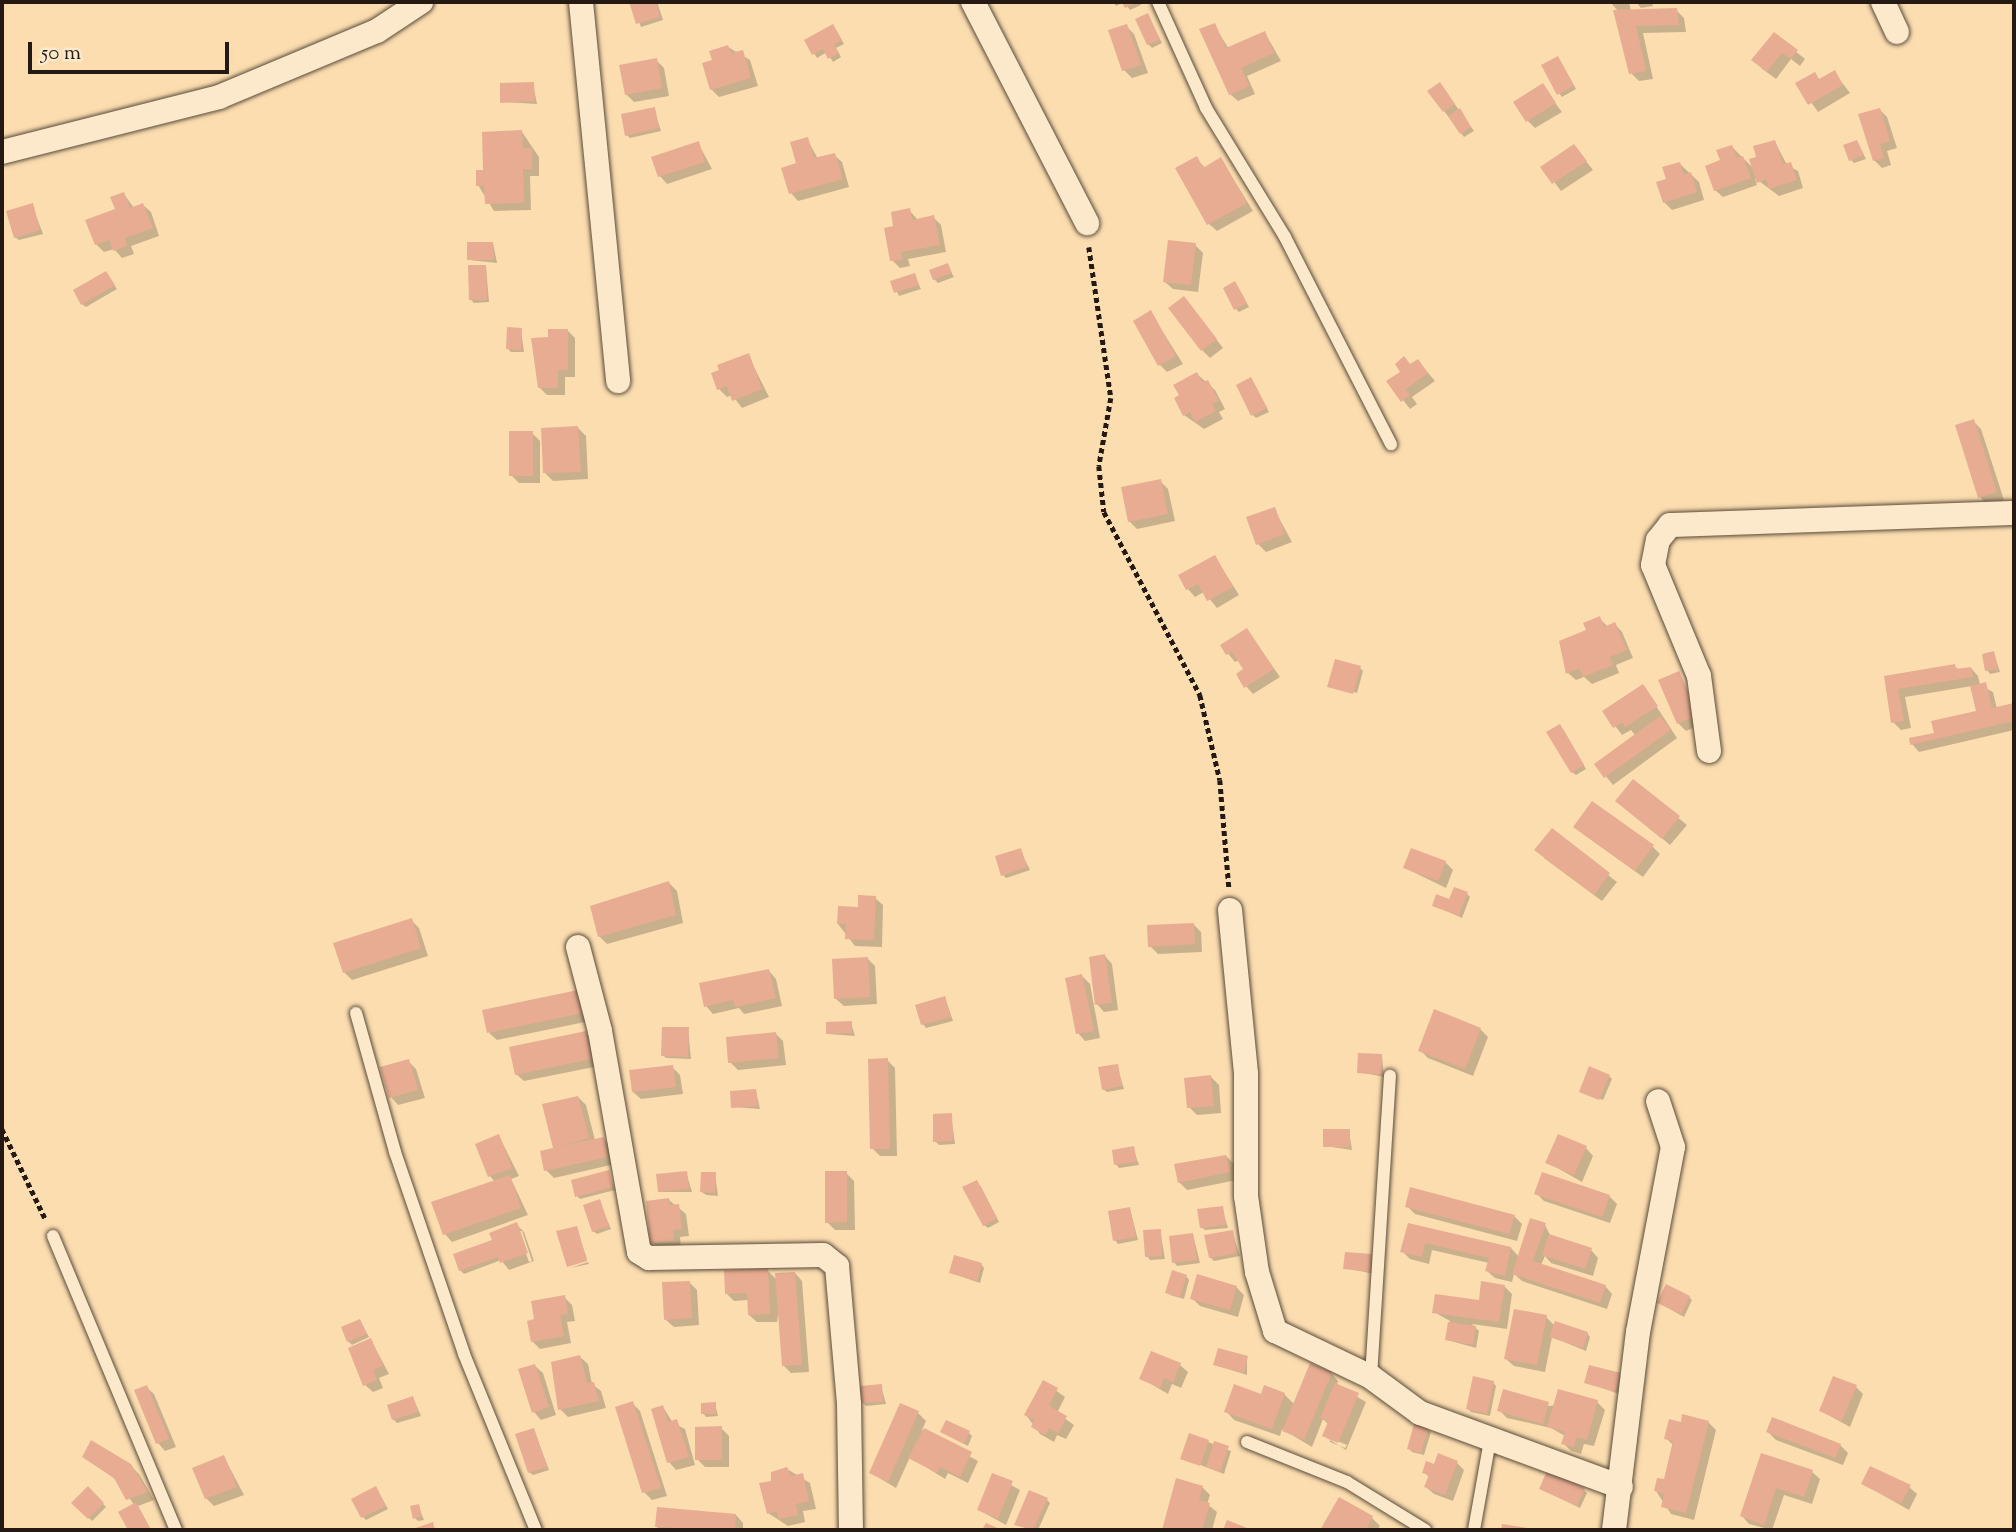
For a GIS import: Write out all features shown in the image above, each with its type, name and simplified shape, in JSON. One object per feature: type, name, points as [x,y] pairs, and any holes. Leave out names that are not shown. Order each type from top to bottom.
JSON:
[{"type":"street","points":[[2,152],[219,97],[377,31],[421,2]]},
{"type":"street","points":[[581,2],[618,381]]},
{"type":"street","points":[[973,2],[1087,223]]},
{"type":"street","points":[[1883,2],[1897,32]]},
{"type":"street","points":[[1709,751],[1699,676],[1653,565],[1658,540],[1670,525],[2014,513]]},
{"type":"street","points":[[1230,910],[1246,1074],[1246,1196],[1257,1272],[1275,1331],[1371,1377],[1420,1413],[1621,1487]]},
{"type":"street","points":[[578,947],[600,1031],[639,1252],[649,1258],[823,1255],[837,1266],[849,1404],[851,1530]]},
{"type":"street","points":[[1614,1530],[1638,1332],[1674,1147],[1658,1101]]},
{"type":"lane","points":[[1158,2],[1206,108],[1285,237],[1391,444]]},
{"type":"lane","points":[[356,1013],[395,1152],[464,1354],[536,1530]]},
{"type":"lane","points":[[1371,1377],[1390,1076]]},
{"type":"lane","points":[[54,1236],[176,1530]]},
{"type":"lane","points":[[1474,1530],[1490,1440]]},
{"type":"lane","points":[[1247,1442],[1347,1482],[1425,1530]]},
{"type":"path","points":[[1087,223],[1094,306],[1111,398],[1099,466],[1104,512],[1128,565],[1200,695],[1220,780],[1230,910]]},
{"type":"path","points":[[2,1129],[54,1236]]},
{"type":"building","points":[[629,2],[656,2],[660,17],[636,24]]},
{"type":"building","points":[[1122,2],[1138,2],[1125,8]]},
{"type":"building","points":[[1677,8],[1679,25],[1636,26],[1646,71],[1629,74],[1613,10]]},
{"type":"building","points":[[1148,13],[1160,40],[1147,45],[1135,19]]},
{"type":"building","points":[[1215,23],[1226,48],[1265,31],[1274,53],[1241,68],[1249,86],[1229,95],[1199,29]]},
{"type":"building","points":[[833,24],[842,40],[834,45],[839,53],[828,59],[823,49],[812,55],[804,40]]},
{"type":"building","points":[[1127,24],[1141,65],[1122,71],[1108,30]]},
{"type":"building","points":[[1774,32],[1798,50],[1791,59],[1782,53],[1767,72],[1751,60]]},
{"type":"building","points":[[728,45],[731,53],[743,50],[751,78],[710,90],[702,63],[712,60],[709,51]]},
{"type":"building","points":[[1558,56],[1574,86],[1557,95],[1541,65]]},
{"type":"building","points":[[657,58],[662,88],[625,95],[619,65]]},
{"type":"building","points":[[1835,70],[1843,85],[1808,105],[1795,83],[1815,72],[1819,79]]},
{"type":"building","points":[[534,82],[535,101],[500,103],[500,83]]},
{"type":"building","points":[[1440,82],[1455,104],[1443,112],[1427,91]]},
{"type":"building","points":[[1543,83],[1556,103],[1526,122],[1513,102]]},
{"type":"building","points":[[655,107],[659,128],[625,136],[621,114]]},
{"type":"building","points":[[1460,108],[1471,127],[1460,134],[1448,116]]},
{"type":"building","points":[[1880,108],[1890,141],[1880,144],[1884,158],[1873,161],[1858,114]]},
{"type":"building","points":[[522,130],[523,148],[532,148],[532,169],[523,169],[524,203],[485,204],[484,186],[476,186],[476,170],[483,170],[482,132]]},
{"type":"building","points":[[808,137],[814,158],[835,153],[843,179],[789,194],[781,168],[796,163],[790,142]]},
{"type":"building","points":[[1775,140],[1783,164],[1791,162],[1797,180],[1769,189],[1766,179],[1757,183],[1749,159],[1756,157],[1753,146]]},
{"type":"building","points":[[1857,140],[1864,155],[1849,161],[1843,145]]},
{"type":"building","points":[[699,141],[705,162],[658,177],[651,157]]},
{"type":"building","points":[[1574,144],[1587,161],[1552,184],[1540,167]]},
{"type":"building","points":[[1732,145],[1737,158],[1743,156],[1751,178],[1714,191],[1705,166],[1720,160],[1716,150]]},
{"type":"building","points":[[1197,156],[1203,168],[1221,157],[1247,203],[1207,225],[1175,168]]},
{"type":"building","points":[[1680,162],[1684,175],[1691,172],[1697,192],[1663,203],[1656,182],[1666,179],[1662,167]]},
{"type":"building","points":[[124,192],[130,208],[143,203],[153,228],[125,238],[127,246],[113,251],[109,240],[95,245],[85,220],[115,209],[110,197]]},
{"type":"building","points":[[33,203],[40,230],[14,238],[6,211]]},
{"type":"building","points":[[910,208],[912,220],[934,215],[940,245],[901,252],[903,259],[890,261],[884,228],[893,226],[891,212]]},
{"type":"building","points":[[1168,240],[1196,243],[1191,285],[1163,282]]},
{"type":"building","points":[[467,242],[493,242],[494,260],[467,260]]},
{"type":"building","points":[[948,263],[952,273],[933,280],[929,270]]},
{"type":"building","points":[[468,265],[486,265],[487,300],[469,300]]},
{"type":"building","points":[[106,271],[115,285],[81,305],[73,290]]},
{"type":"building","points":[[915,273],[919,285],[894,293],[890,281]]},
{"type":"building","points":[[1235,281],[1247,303],[1234,310],[1223,288]]},
{"type":"building","points":[[1184,296],[1217,339],[1201,351],[1168,308]]},
{"type":"building","points":[[1151,310],[1176,356],[1158,366],[1133,321]]},
{"type":"building","points":[[507,327],[522,328],[521,350],[506,349]]},
{"type":"building","points":[[548,329],[568,329],[568,370],[558,370],[558,388],[538,388],[531,338],[548,337]]},
{"type":"building","points":[[749,353],[762,389],[732,401],[727,386],[717,390],[711,373],[719,370],[717,365]]},
{"type":"building","points":[[1404,356],[1410,364],[1418,359],[1428,373],[1406,389],[1410,395],[1401,402],[1386,381],[1400,372],[1395,364]]},
{"type":"building","points":[[1197,372],[1202,382],[1208,380],[1219,401],[1212,404],[1216,411],[1195,422],[1190,412],[1183,416],[1174,398],[1179,395],[1173,385]]},
{"type":"building","points":[[1251,377],[1267,408],[1251,416],[1236,385]]},
{"type":"building","points":[[1974,419],[1997,492],[1978,498],[1955,425]]},
{"type":"building","points":[[578,426],[581,472],[543,473],[541,428]]},
{"type":"building","points":[[509,431],[533,431],[533,476],[509,476]]},
{"type":"building","points":[[1161,479],[1168,514],[1128,522],[1121,487]]},
{"type":"building","points":[[1275,507],[1285,534],[1256,545],[1246,517]]},
{"type":"building","points":[[1215,555],[1233,587],[1207,601],[1198,584],[1186,590],[1178,575]]},
{"type":"building","points":[[1600,616],[1604,627],[1615,622],[1627,650],[1610,657],[1613,665],[1583,677],[1579,668],[1566,674],[1559,641],[1586,630],[1583,623]]},
{"type":"building","points":[[1247,628],[1274,669],[1244,688],[1236,674],[1243,669],[1232,652],[1226,655],[1220,645]]},
{"type":"building","points":[[1994,651],[1998,669],[1985,671],[1982,654]]},
{"type":"building","points":[[1335,659],[1361,666],[1353,694],[1327,687]]},
{"type":"building","points":[[1955,664],[1956,669],[1971,667],[1973,677],[1898,689],[1904,721],[1891,723],[1884,676]]},
{"type":"building","points":[[1679,671],[1698,715],[1677,724],[1658,680]]},
{"type":"building","points":[[1986,682],[1992,708],[2014,703],[2014,721],[1910,745],[1909,738],[1934,733],[1931,721],[1976,711],[1970,686]]},
{"type":"building","points":[[1643,684],[1658,706],[1625,727],[1623,722],[1613,728],[1602,711]]},
{"type":"building","points":[[1660,716],[1671,730],[1604,778],[1594,764]]},
{"type":"building","points":[[1560,724],[1584,765],[1571,773],[1546,732]]},
{"type":"building","points":[[1633,779],[1680,816],[1662,839],[1615,801]]},
{"type":"building","points":[[1592,801],[1654,845],[1635,871],[1573,827]]},
{"type":"building","points":[[1552,828],[1610,873],[1594,895],[1534,850]]},
{"type":"building","points":[[1021,848],[1027,867],[1001,876],[995,856]]},
{"type":"building","points":[[1411,848],[1446,861],[1438,881],[1403,868]]},
{"type":"building","points":[[669,881],[676,915],[598,937],[590,906]]},
{"type":"building","points":[[1454,887],[1468,892],[1459,916],[1432,906],[1436,894],[1449,899]]},
{"type":"building","points":[[858,895],[876,896],[874,940],[845,939],[846,924],[837,924],[838,906],[858,907]]},
{"type":"building","points":[[412,918],[421,948],[343,973],[333,943]]},
{"type":"building","points":[[1194,923],[1195,944],[1148,947],[1147,925]]},
{"type":"building","points":[[1105,954],[1112,1003],[1095,1005],[1089,957]]},
{"type":"building","points":[[868,957],[870,997],[834,999],[832,959]]},
{"type":"building","points":[[769,969],[776,998],[735,1007],[733,1000],[704,1007],[699,983]]},
{"type":"building","points":[[1082,974],[1094,1031],[1076,1034],[1065,978]]},
{"type":"building","points":[[578,990],[583,1013],[487,1033],[482,1010]]},
{"type":"building","points":[[945,996],[951,1017],[921,1025],[915,1005]]},
{"type":"building","points":[[1434,1009],[1481,1028],[1465,1069],[1418,1051]]},
{"type":"building","points":[[852,1021],[852,1033],[826,1034],[826,1022]]},
{"type":"building","points":[[662,1027],[689,1027],[688,1057],[661,1056]]},
{"type":"building","points":[[586,1031],[592,1059],[515,1075],[509,1047]]},
{"type":"building","points":[[776,1032],[779,1058],[728,1063],[726,1037]]},
{"type":"building","points":[[1358,1053],[1382,1054],[1381,1075],[1357,1073]]},
{"type":"building","points":[[888,1058],[890,1149],[870,1149],[868,1059]]},
{"type":"building","points":[[409,1059],[418,1090],[389,1098],[380,1067]]},
{"type":"building","points":[[1118,1064],[1122,1086],[1102,1090],[1098,1067]]},
{"type":"building","points":[[673,1065],[676,1087],[632,1092],[629,1070]]},
{"type":"building","points":[[1589,1066],[1610,1075],[1599,1100],[1579,1092]]},
{"type":"building","points":[[1211,1075],[1214,1106],[1187,1108],[1184,1078]]},
{"type":"building","points":[[756,1089],[758,1106],[731,1108],[730,1091]]},
{"type":"building","points":[[578,1096],[589,1138],[560,1146],[604,1137],[608,1157],[544,1171],[540,1151],[553,1148],[542,1104]]},
{"type":"building","points":[[952,1113],[953,1141],[933,1142],[933,1114]]},
{"type":"building","points":[[1323,1129],[1350,1129],[1350,1147],[1323,1147]]},
{"type":"building","points":[[499,1134],[512,1168],[488,1177],[475,1144]]},
{"type":"building","points":[[1558,1134],[1587,1146],[1574,1175],[1545,1163]]},
{"type":"building","points":[[1134,1146],[1137,1162],[1114,1165],[1112,1150]]},
{"type":"building","points":[[1226,1155],[1230,1172],[1178,1183],[1174,1164]]},
{"type":"building","points":[[609,1170],[613,1187],[575,1197],[571,1180]]},
{"type":"building","points":[[687,1171],[689,1189],[658,1192],[656,1174]]},
{"type":"building","points":[[825,1171],[847,1171],[847,1222],[825,1223]]},
{"type":"building","points":[[701,1172],[716,1172],[715,1193],[700,1192]]},
{"type":"building","points":[[1542,1172],[1610,1195],[1602,1217],[1534,1194]]},
{"type":"building","points":[[510,1175],[521,1208],[443,1235],[431,1202]]},
{"type":"building","points":[[977,1180],[997,1218],[983,1226],[962,1187]]},
{"type":"building","points":[[1410,1187],[1515,1215],[1509,1234],[1405,1207]]},
{"type":"building","points":[[669,1198],[670,1205],[679,1204],[682,1229],[673,1230],[674,1241],[650,1243],[646,1201]]},
{"type":"building","points":[[600,1199],[609,1226],[592,1232],[583,1205]]},
{"type":"building","points":[[1223,1206],[1226,1225],[1200,1228],[1197,1209]]},
{"type":"building","points":[[1130,1207],[1136,1237],[1113,1241],[1108,1211]]},
{"type":"building","points":[[1530,1218],[1546,1223],[1533,1261],[1606,1285],[1600,1303],[1512,1274]]},
{"type":"building","points":[[517,1222],[528,1253],[500,1263],[498,1257],[459,1271],[453,1254],[492,1240],[489,1233]]},
{"type":"building","points":[[1408,1223],[1511,1247],[1505,1276],[1485,1271],[1489,1258],[1425,1243],[1422,1257],[1400,1252]]},
{"type":"building","points":[[577,1226],[587,1261],[567,1267],[556,1231]]},
{"type":"building","points":[[1161,1229],[1162,1256],[1145,1257],[1143,1230]]},
{"type":"building","points":[[1233,1230],[1237,1253],[1209,1258],[1204,1235]]},
{"type":"building","points":[[1193,1233],[1197,1260],[1172,1263],[1169,1236]]},
{"type":"building","points":[[1549,1234],[1592,1248],[1585,1269],[1542,1255]]},
{"type":"building","points":[[1345,1252],[1372,1254],[1371,1272],[1343,1269]]},
{"type":"building","points":[[954,1255],[982,1263],[977,1281],[949,1273]]},
{"type":"building","points":[[768,1268],[770,1314],[748,1315],[747,1293],[725,1294],[724,1270]]},
{"type":"building","points":[[1172,1270],[1187,1275],[1180,1297],[1165,1293]]},
{"type":"building","points":[[795,1272],[802,1365],[782,1366],[775,1273]]},
{"type":"building","points":[[1197,1274],[1237,1286],[1230,1310],[1190,1299]]},
{"type":"building","points":[[690,1281],[692,1318],[664,1320],[662,1282]]},
{"type":"building","points":[[1481,1281],[1505,1285],[1499,1322],[1432,1313],[1435,1294],[1479,1300]]},
{"type":"building","points":[[1666,1284],[1690,1296],[1681,1314],[1657,1303]]},
{"type":"building","points":[[565,1295],[568,1314],[560,1315],[564,1336],[531,1342],[527,1321],[534,1319],[531,1301]]},
{"type":"building","points":[[1514,1309],[1547,1315],[1537,1365],[1504,1359]]},
{"type":"building","points":[[360,1319],[367,1334],[347,1342],[341,1327]]},
{"type":"building","points":[[1555,1321],[1588,1332],[1583,1348],[1549,1337]]},
{"type":"building","points":[[1448,1322],[1476,1326],[1473,1345],[1445,1340]]},
{"type":"building","points":[[371,1338],[383,1366],[373,1370],[377,1380],[363,1386],[348,1348]]},
{"type":"building","points":[[1218,1348],[1248,1356],[1244,1373],[1213,1365]]},
{"type":"building","points":[[1151,1351],[1181,1363],[1173,1382],[1164,1378],[1160,1388],[1139,1379]]},
{"type":"building","points":[[580,1355],[587,1383],[594,1382],[599,1401],[558,1410],[551,1362]]},
{"type":"building","points":[[1310,1363],[1332,1372],[1304,1440],[1282,1431]]},
{"type":"building","points":[[535,1364],[549,1407],[532,1413],[518,1369]]},
{"type":"building","points":[[1589,1365],[1621,1373],[1615,1392],[1584,1383]]},
{"type":"building","points":[[1473,1376],[1494,1381],[1487,1414],[1466,1409]]},
{"type":"building","points":[[1833,1376],[1857,1385],[1842,1421],[1819,1411]]},
{"type":"building","points":[[1043,1380],[1058,1388],[1049,1406],[1067,1416],[1058,1433],[1049,1428],[1045,1435],[1031,1427],[1034,1420],[1024,1415]]},
{"type":"building","points":[[1335,1383],[1359,1393],[1338,1443],[1322,1436],[1328,1422],[1320,1418]]},
{"type":"building","points":[[882,1384],[883,1402],[861,1403],[860,1386]]},
{"type":"building","points":[[1234,1384],[1261,1394],[1264,1385],[1285,1393],[1272,1429],[1224,1412]]},
{"type":"building","points":[[147,1385],[169,1439],[156,1444],[134,1390]]},
{"type":"building","points":[[1503,1389],[1549,1402],[1543,1424],[1497,1411]]},
{"type":"building","points":[[1558,1389],[1598,1400],[1587,1440],[1577,1437],[1574,1447],[1561,1444],[1565,1432],[1547,1427]]},
{"type":"building","points":[[413,1396],[418,1412],[392,1420],[387,1405]]},
{"type":"building","points":[[633,1401],[661,1488],[642,1493],[615,1407]]},
{"type":"building","points":[[716,1402],[716,1414],[701,1414],[701,1403]]},
{"type":"building","points":[[900,1403],[919,1411],[888,1482],[869,1473]]},
{"type":"building","points":[[663,1405],[668,1422],[677,1419],[689,1457],[667,1463],[651,1409]]},
{"type":"building","points":[[1682,1414],[1709,1421],[1686,1513],[1661,1507],[1664,1494],[1654,1491],[1657,1478],[1664,1479],[1673,1441],[1664,1439],[1669,1419],[1681,1422]]},
{"type":"building","points":[[1772,1417],[1841,1444],[1835,1458],[1766,1432]]},
{"type":"building","points":[[946,1420],[970,1431],[964,1444],[940,1432]]},
{"type":"building","points":[[1414,1424],[1428,1428],[1421,1453],[1407,1449]]},
{"type":"building","points":[[722,1426],[722,1460],[695,1460],[695,1427]]},
{"type":"building","points":[[534,1428],[547,1467],[528,1473],[515,1434]]},
{"type":"building","points":[[924,1428],[972,1452],[960,1477],[940,1467],[937,1473],[908,1458]]},
{"type":"building","points":[[1189,1433],[1209,1440],[1200,1466],[1180,1459]]},
{"type":"building","points":[[91,1440],[131,1464],[148,1492],[126,1500],[114,1478],[82,1457]]},
{"type":"building","points":[[1214,1441],[1229,1446],[1220,1472],[1206,1467]]},
{"type":"building","points":[[1438,1453],[1458,1461],[1445,1495],[1424,1487],[1429,1475],[1422,1473],[1426,1461],[1434,1464]]},
{"type":"building","points":[[1761,1453],[1813,1470],[1804,1497],[1776,1488],[1764,1525],[1740,1516]]},
{"type":"building","points":[[224,1455],[237,1487],[205,1499],[192,1468]]},
{"type":"building","points":[[1870,1466],[1911,1485],[1901,1504],[1861,1484]]},
{"type":"building","points":[[787,1467],[791,1476],[803,1473],[809,1501],[796,1504],[798,1515],[779,1519],[777,1511],[767,1514],[759,1483],[771,1481],[771,1472]]},
{"type":"building","points":[[1547,1471],[1585,1488],[1577,1506],[1539,1489]]},
{"type":"building","points":[[992,1473],[1013,1481],[998,1519],[977,1510]]},
{"type":"building","points":[[1176,1478],[1203,1486],[1199,1500],[1210,1503],[1202,1530],[1162,1530]]},
{"type":"building","points":[[88,1486],[104,1503],[88,1519],[71,1503]]},
{"type":"building","points":[[376,1486],[386,1506],[361,1518],[351,1499]]},
{"type":"building","points":[[1029,1490],[1048,1498],[1033,1530],[1014,1525]]},
{"type":"building","points":[[1339,1497],[1373,1516],[1366,1530],[1320,1530]]},
{"type":"building","points":[[136,1502],[151,1530],[128,1530],[118,1512]]},
{"type":"building","points":[[419,1504],[422,1516],[413,1519],[410,1506]]},
{"type":"building","points":[[657,1507],[736,1514],[735,1530],[655,1527]]},
{"type":"building","points":[[1227,1520],[1247,1528],[1247,1530],[1223,1530]]},
{"type":"building","points":[[433,1522],[435,1530],[410,1530]]},
{"type":"building","points":[[986,1523],[1002,1530],[982,1530]]},
{"type":"building","points":[[1502,1524],[1533,1529],[1533,1530],[1501,1530]]}]
